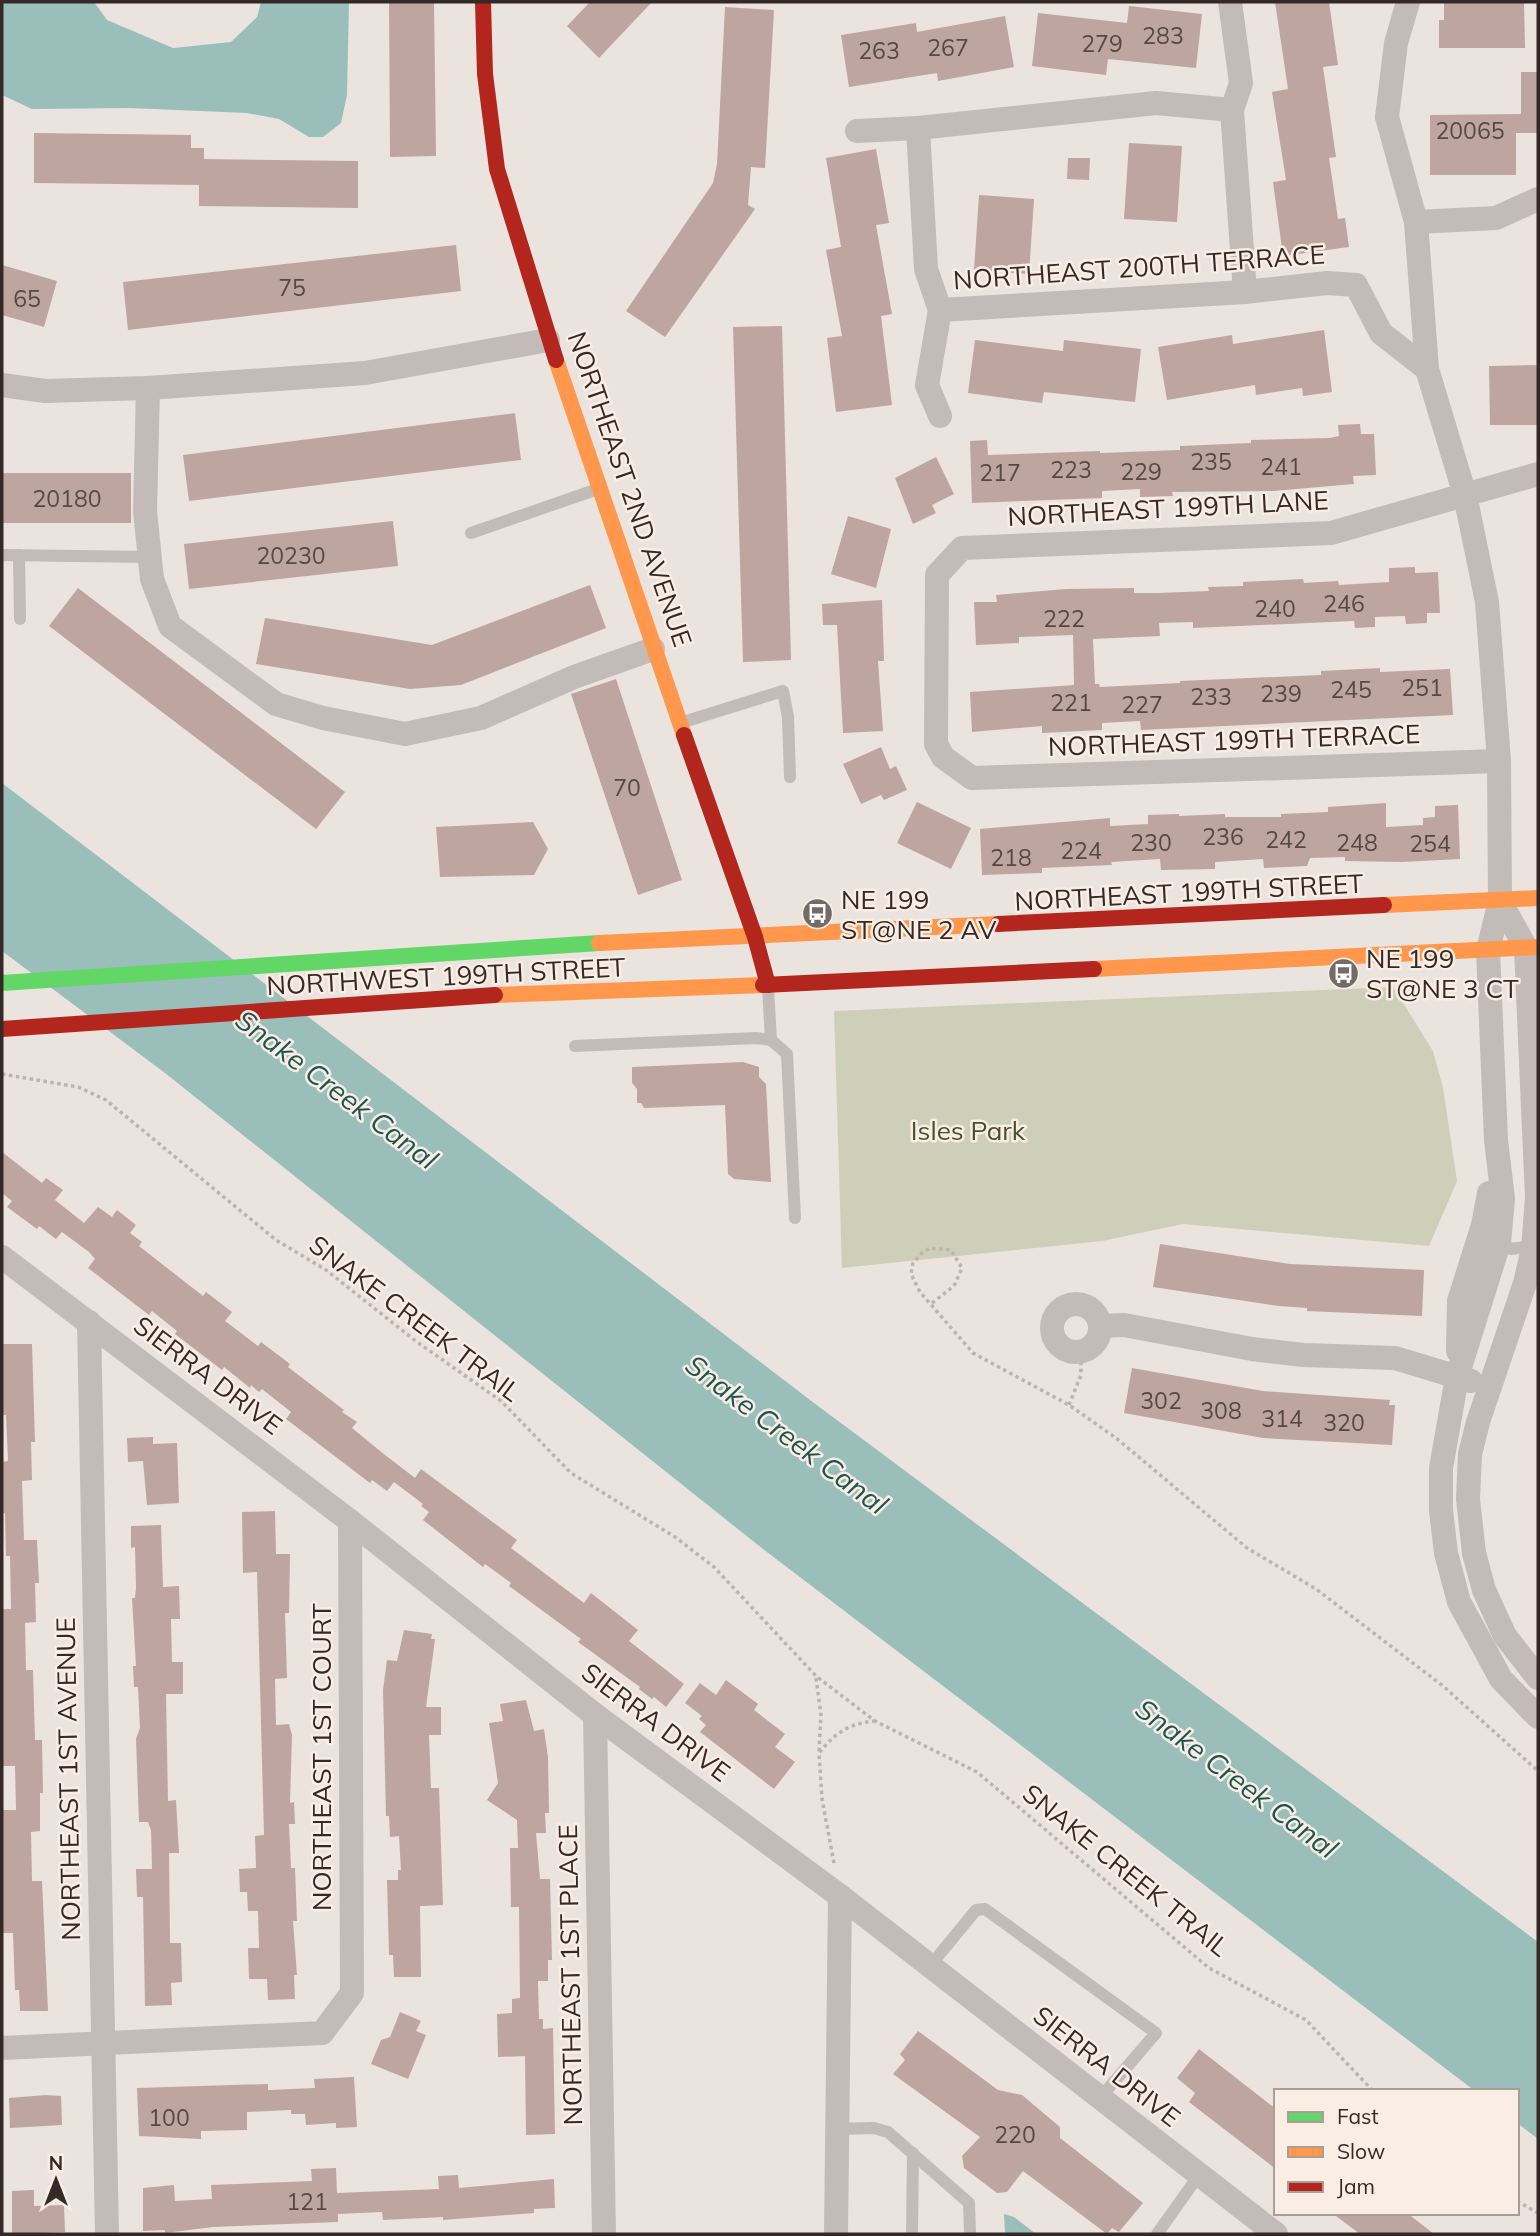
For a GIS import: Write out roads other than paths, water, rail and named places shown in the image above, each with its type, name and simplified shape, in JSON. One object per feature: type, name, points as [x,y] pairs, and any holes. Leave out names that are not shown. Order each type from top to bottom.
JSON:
[{"type":"main road","name":"NORTHEAST 2ND AVENUE","points":[[483,2],[485,74],[497,169],[548,340],[755,937],[768,985]]},
{"type":"main road","name":"NORTHEAST 199TH STREET","points":[[755,937],[1538,898]]},
{"type":"main road","name":"NORTHWEST 199TH STREET","points":[[3,983],[525,947],[755,937]]},
{"type":"main road","points":[[768,985],[1532,947]]},
{"type":"main road","name":"NORTHWEST 199TH STREET","points":[[2,1029],[545,992],[768,985]]},
{"type":"street","points":[[1230,2],[1241,83],[1232,110],[1245,292]]},
{"type":"street","points":[[1408,2],[1396,43],[1387,117],[1416,222],[1427,369],[1463,489],[1487,602],[1499,761],[1500,901],[1488,950],[1496,1140],[1503,1199],[1499,1244],[1457,1377],[1441,1468],[1446,1553],[1459,1602],[1481,1647],[1501,1679],[1538,1717]]},
{"type":"street","points":[[857,131],[918,128],[1156,103],[1232,110]]},
{"type":"street","points":[[918,128],[926,269],[940,310],[927,386],[940,416]]},
{"type":"street","points":[[1416,222],[1496,218],[1538,200]]},
{"type":"street","name":"NORTHEAST 200TH TERRACE","points":[[940,310],[1245,292],[1327,283],[1356,285],[1381,333],[1427,369]]},
{"type":"street","points":[[2,385],[45,391],[365,373],[548,340]]},
{"type":"street","points":[[148,387],[145,511],[152,579],[170,626],[276,704],[323,718],[405,734],[481,718],[574,677],[653,649]]},
{"type":"street","name":"NORTHEAST 199TH LANE","points":[[972,778],[943,757],[936,744],[937,575],[962,548],[1332,533],[1538,461]]},
{"type":"street","name":"NORTHEAST 199TH LANE","points":[[1463,489],[1538,474]]},
{"type":"street","name":"NORTHEAST 199TH TERRACE","points":[[972,778],[1499,761]]},
{"type":"street","points":[[1500,901],[1532,947],[1537,1177],[1533,1246],[1509,1335],[1470,1454],[1468,1499],[1474,1553],[1484,1590],[1505,1636],[1538,1678]]},
{"type":"street","points":[[1457,1377],[1460,1301],[1483,1224],[1496,1140]]},
{"type":"street","name":"SIERRA DRIVE","points":[[2,1256],[350,1521],[595,1715],[840,1896],[1276,2234]]},
{"type":"street","name":"NORTHEAST 1ST AVENUE","points":[[89,1322],[107,2234]]},
{"type":"street","points":[[1100,1326],[1124,1325],[1252,1349],[1303,1355],[1395,1358],[1491,1387]]},
{"type":"street","name":"NORTHEAST 1ST COURT","points":[[102,2046],[322,2033],[352,1993],[350,1521]]},
{"type":"street","name":"NORTHEAST 1ST PLACE","points":[[595,1715],[604,2234]]},
{"type":"street","points":[[836,2234],[840,1896]]},
{"type":"street","points":[[2,2049],[102,2046]]},
{"type":"lane","points":[[471,533],[599,489]]},
{"type":"lane","points":[[2,555],[150,557]]},
{"type":"lane","points":[[19,555],[20,619]]},
{"type":"lane","points":[[679,723],[783,691],[788,718],[790,777]]},
{"type":"lane","points":[[768,985],[771,1040]]},
{"type":"lane","points":[[575,1046],[771,1040],[787,1054],[795,1218]]},
{"type":"lane","points":[[1499,1244],[1510,1249],[1533,1246]]},
{"type":"lane","points":[[930,1966],[976,1910],[985,1909],[1156,2033],[1100,2098]]},
{"type":"lane","points":[[837,2129],[874,2128],[888,2132],[969,2203],[970,2234]]},
{"type":"lane","points":[[912,2234],[913,2153]]},
{"type":"lane","points":[[1157,2234],[1199,2175]]},
{"type":"water","points":[[2,2],[94,2],[107,20],[173,48],[231,42],[257,17],[261,2],[349,2],[347,95],[341,123],[323,137],[309,137],[279,119],[247,113],[130,108],[32,109],[2,95]]},
{"type":"water","name":"Snake Creek Canal","points":[[2,783],[814,1403],[1538,1942],[1538,2139],[1519,2125],[1519,2089],[1472,2089],[763,1549],[165,1073],[2,951]]},
{"type":"water","points":[[1004,2214],[1014,2217],[1036,2234],[1005,2234]]},
{"type":"place","name":"NE 199 ST@NE 2 AV","points":[[818,914]]},
{"type":"place","name":"NE 199 ST@NE 3 CT","points":[[1343,973]]},
{"type":"park label","name":"Isles Park","points":[[968,1130]]}]
